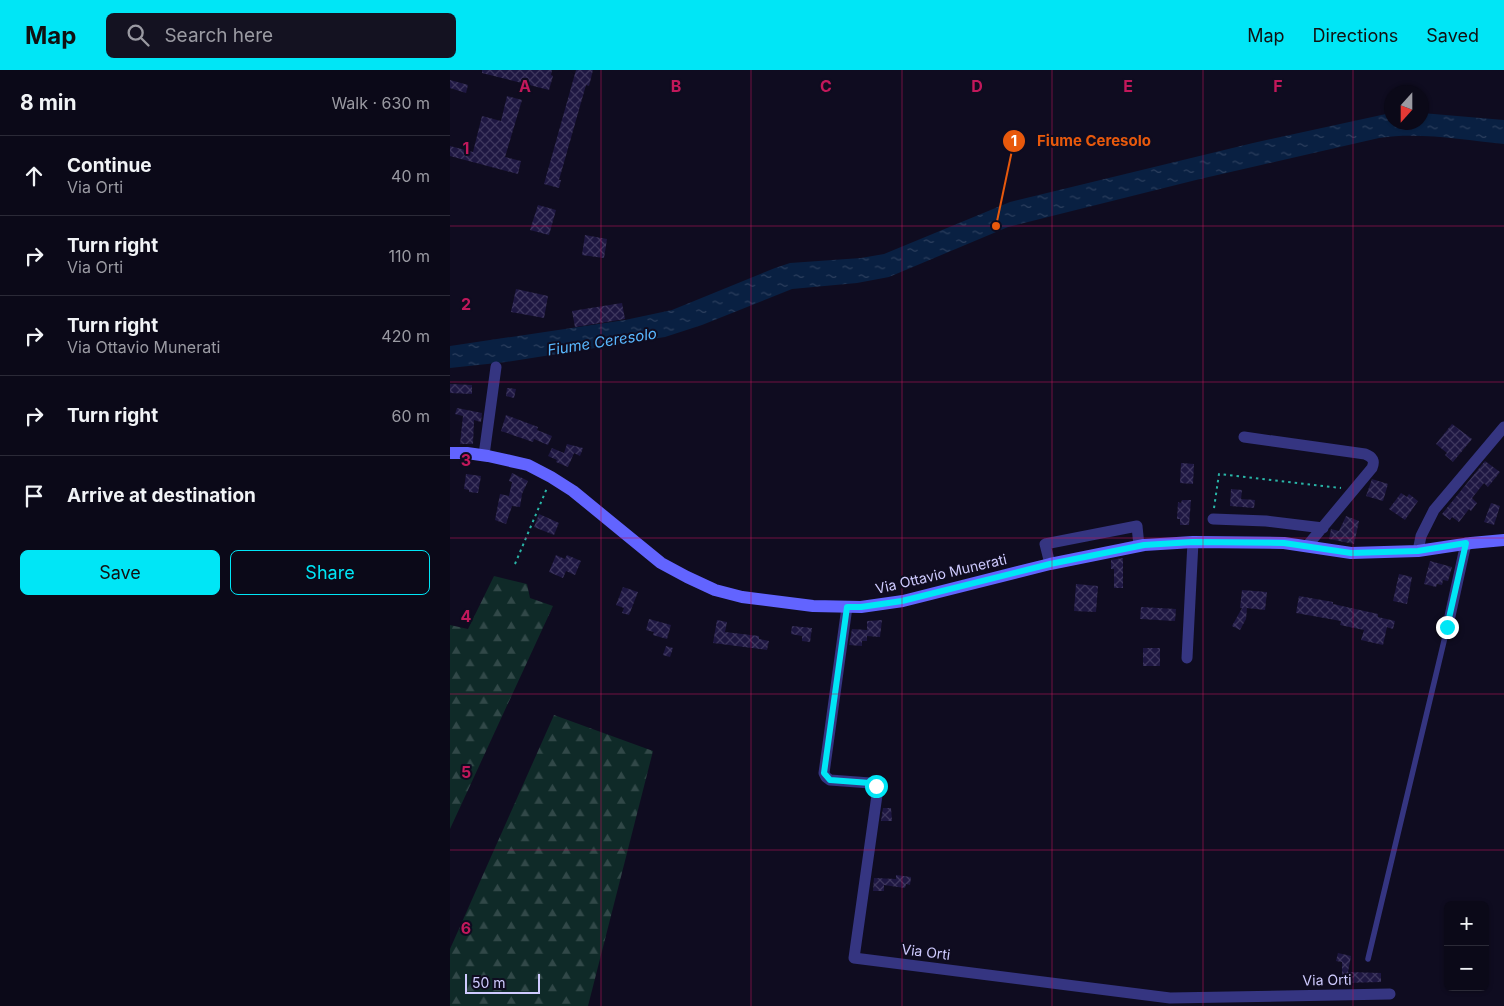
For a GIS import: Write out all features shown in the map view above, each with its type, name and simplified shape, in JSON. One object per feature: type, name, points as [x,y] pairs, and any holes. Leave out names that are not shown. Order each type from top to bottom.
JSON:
[{"type":"street","points":[[484,455],[496,367]]},
{"type":"street","points":[[1418,551],[1421,536],[1434,510],[1504,427]]},
{"type":"street","points":[[1244,437],[1369,456],[1374,460],[1372,468],[1307,546]]},
{"type":"street","name":"Via Ottavio Munerati","points":[[450,453],[484,455],[528,465],[573,491],[661,563],[708,587],[742,597],[774,602],[861,607],[902,601],[1050,564],[1139,546],[1193,542],[1284,543],[1351,553],[1418,551],[1466,543],[1504,540]]},
{"type":"street","points":[[1213,519],[1266,521],[1323,528]]},
{"type":"street","points":[[1050,564],[1045,544],[1137,526],[1139,546]]},
{"type":"street","points":[[1187,658],[1193,542]]},
{"type":"street","points":[[1450,616],[1466,543]]},
{"type":"street","name":"Via Orti","points":[[847,607],[824,773],[830,780],[870,783],[876,786],[877,790],[854,958],[1170,998],[1390,994]]},
{"type":"lane","points":[[1368,959],[1450,616]]},
{"type":"path","points":[[1213,519],[1219,474],[1338,487],[1353,492]]},
{"type":"path","points":[[515,564],[551,477]]},
{"type":"green space","points":[[494,576],[527,584],[530,598],[553,606],[450,829],[450,625],[468,629]]},
{"type":"green space","points":[[554,715],[653,751],[588,1006],[450,1006],[450,949]]},
{"type":"water","points":[[1384,114],[1384,130],[1429,130],[1429,114],[1504,120],[1504,144],[1426,136],[1379,138],[1200,179],[1008,227],[889,277],[857,283],[792,289],[702,325],[665,337],[506,362],[450,368],[450,346],[625,320],[672,310],[790,263],[861,258],[884,254],[1010,202],[1253,143]]},
{"type":"building","points":[[482,70],[552,70],[551,75],[553,76],[549,90],[482,73]]},
{"type":"building","points":[[576,70],[593,70],[589,86],[586,85],[559,180],[561,180],[559,188],[544,184]]},
{"type":"building","points":[[450,80],[468,85],[466,93],[450,88]]},
{"type":"building","points":[[507,96],[522,100],[505,157],[521,161],[518,174],[450,156],[450,146],[473,152],[482,116],[501,121]]},
{"type":"building","points":[[538,205],[556,210],[549,235],[530,230]]},
{"type":"building","points":[[585,235],[607,239],[604,258],[582,255]]},
{"type":"building","points":[[516,289],[548,296],[544,318],[511,312]]},
{"type":"building","points":[[622,303],[625,319],[575,327],[572,311]]},
{"type":"building","points":[[450,384],[472,385],[472,394],[450,393]]},
{"type":"building","points":[[507,388],[516,389],[514,398],[506,396]]},
{"type":"building","points":[[457,408],[482,413],[481,422],[474,420],[473,444],[460,444],[463,416],[455,414]]},
{"type":"building","points":[[506,415],[538,427],[537,430],[552,436],[548,445],[534,439],[533,442],[501,431]]},
{"type":"building","points":[[1452,424],[1472,439],[1453,462],[1445,455],[1447,453],[1436,444]]},
{"type":"building","points":[[567,444],[583,448],[580,456],[574,453],[568,467],[548,456],[552,448],[564,453]]},
{"type":"building","points":[[1485,461],[1500,472],[1488,487],[1484,483],[1472,498],[1477,503],[1471,511],[1469,509],[1459,522],[1452,517],[1450,520],[1442,514]]},
{"type":"building","points":[[1181,463],[1194,464],[1193,484],[1180,483]]},
{"type":"building","points":[[512,473],[528,481],[522,494],[520,507],[512,506],[506,524],[495,520],[500,494],[509,496],[512,482],[509,481]]},
{"type":"building","points":[[466,474],[481,476],[478,493],[469,492],[469,490],[464,489]]},
{"type":"building","points":[[1372,479],[1388,484],[1383,501],[1366,496]]},
{"type":"building","points":[[1231,489],[1242,490],[1241,499],[1255,500],[1254,508],[1230,506]]},
{"type":"building","points":[[1401,493],[1407,497],[1409,494],[1418,501],[1405,520],[1389,509]]},
{"type":"building","points":[[1182,500],[1191,500],[1189,525],[1180,525],[1180,519],[1177,519],[1178,502],[1181,503]]},
{"type":"building","points":[[1491,503],[1500,506],[1494,525],[1484,522]]},
{"type":"building","points":[[539,514],[559,523],[554,535],[534,527]]},
{"type":"building","points":[[1346,516],[1359,521],[1354,544],[1329,539],[1331,529],[1339,531]]},
{"type":"building","points":[[556,555],[565,559],[567,555],[581,561],[575,575],[566,571],[563,578],[549,572]]},
{"type":"building","points":[[1123,558],[1123,588],[1114,588],[1114,569],[1111,569],[1111,560]]},
{"type":"building","points":[[1430,561],[1452,567],[1448,581],[1443,580],[1442,585],[1437,584],[1436,587],[1424,584]]},
{"type":"building","points":[[1399,574],[1412,577],[1407,604],[1393,601]]},
{"type":"building","points":[[1076,584],[1098,586],[1096,612],[1074,611]]},
{"type":"building","points":[[623,587],[638,592],[629,615],[622,613],[624,608],[616,605]]},
{"type":"building","points":[[1242,590],[1267,592],[1265,610],[1247,608],[1246,619],[1240,630],[1232,626],[1242,608],[1240,608]]},
{"type":"building","points":[[1299,596],[1333,602],[1333,604],[1378,614],[1378,617],[1395,621],[1393,629],[1387,627],[1383,645],[1361,640],[1364,630],[1340,625],[1341,621],[1296,613]]},
{"type":"building","points":[[1141,607],[1176,609],[1175,621],[1140,619]]},
{"type":"building","points":[[649,619],[671,625],[667,639],[653,635],[654,632],[646,630]]},
{"type":"building","points":[[717,620],[727,622],[725,632],[759,636],[759,639],[769,641],[767,650],[713,643]]},
{"type":"building","points":[[882,620],[880,637],[867,636],[867,641],[862,641],[862,646],[849,645],[852,629],[867,630],[867,621]]},
{"type":"building","points":[[792,626],[812,628],[810,642],[802,641],[802,636],[791,634]]},
{"type":"building","points":[[666,646],[673,648],[670,657],[663,655]]},
{"type":"building","points":[[1143,648],[1160,648],[1160,666],[1143,666]]},
{"type":"building","points":[[883,808],[891,808],[892,821],[881,821]]},
{"type":"building","points":[[896,875],[911,877],[910,885],[906,884],[905,888],[884,885],[884,891],[873,891],[874,878],[896,879]]},
{"type":"building","points":[[1338,953],[1351,956],[1348,972],[1381,973],[1381,982],[1342,983],[1342,962],[1336,961]]},
{"type":"place","name":"Fiume Ceresolo","points":[[996,226]]},
{"type":"route","points":[[876,786],[870,783],[830,780],[824,773],[847,607],[861,607],[902,601],[1050,564],[1144,545],[1193,542],[1284,543],[1351,553],[1418,551],[1466,543],[1447,627]]}]
